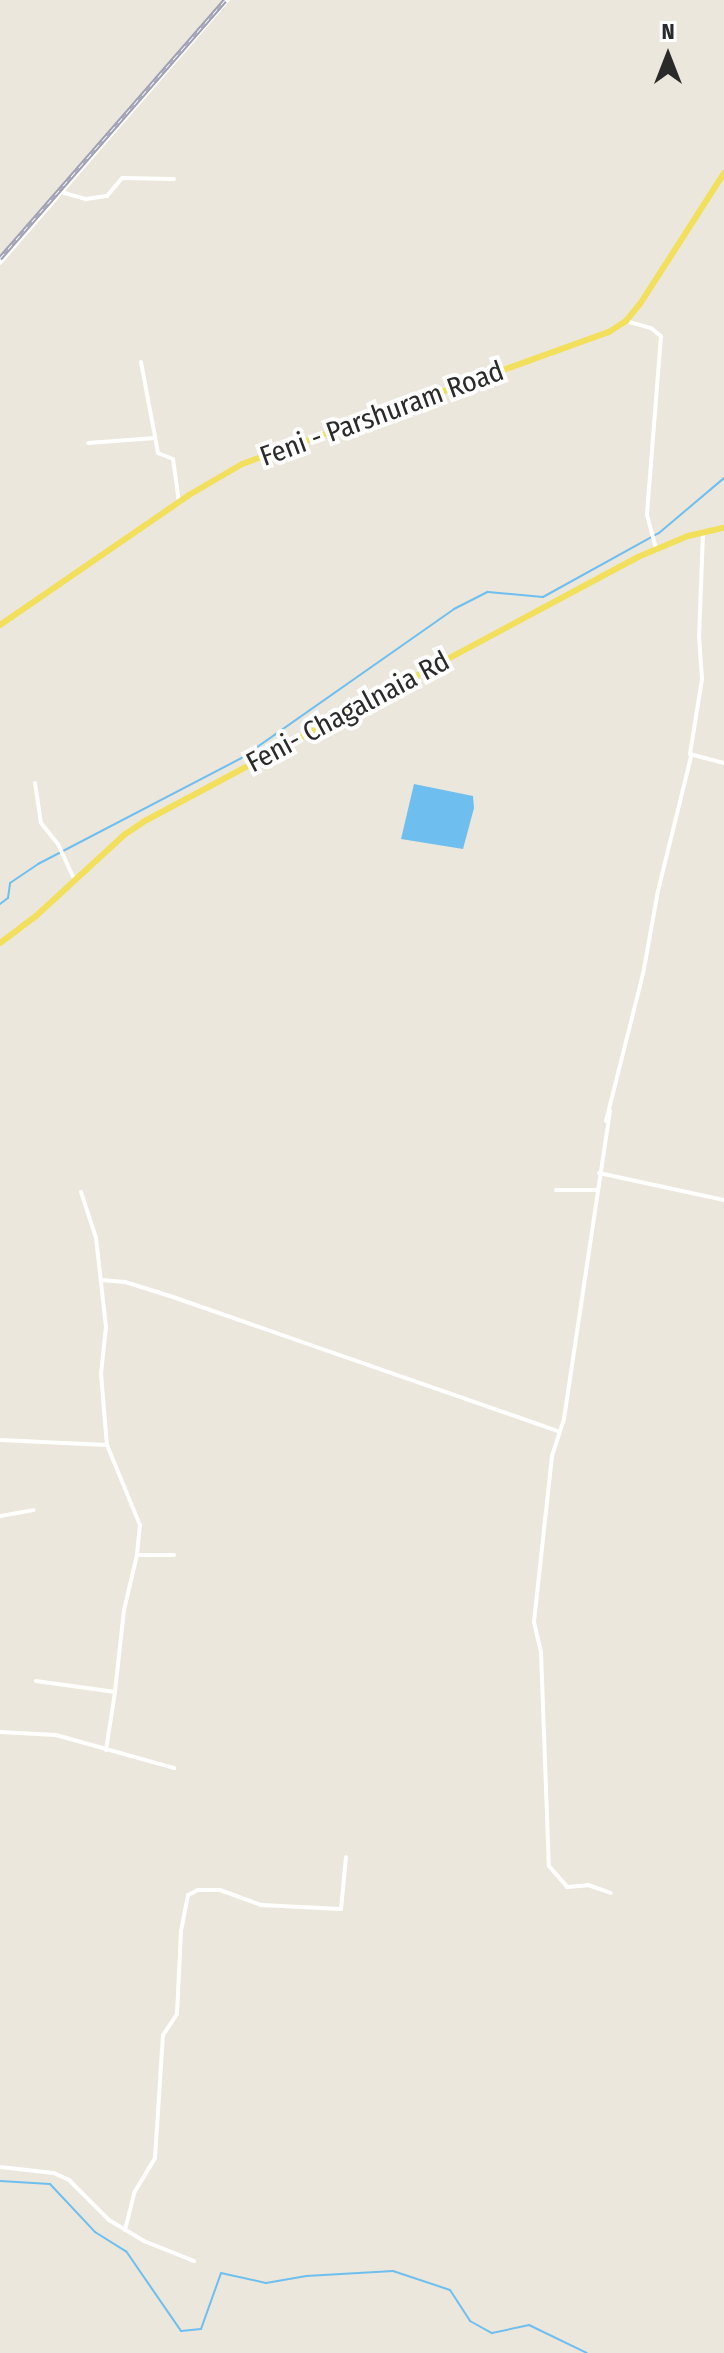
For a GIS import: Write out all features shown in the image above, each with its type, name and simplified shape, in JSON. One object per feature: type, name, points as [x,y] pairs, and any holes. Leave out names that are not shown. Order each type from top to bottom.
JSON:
[{"type":"main road","points":[[626,321],[724,173]]},
{"type":"main road","name":"Feni - Parshuram Road","points":[[0,625],[179,502],[242,464],[609,332],[626,321]]},
{"type":"main road","name":"Feni- Chagalnaia Rd","points":[[0,943],[143,822],[656,549],[724,528]]},
{"type":"street","points":[[0,263],[228,0]]},
{"type":"street","points":[[61,192],[86,199],[107,196],[122,178],[174,179]]},
{"type":"street","points":[[626,321],[651,328],[661,336],[647,515],[656,549]]},
{"type":"street","points":[[141,362],[158,453],[173,459],[179,502]]},
{"type":"street","points":[[88,443],[155,438]]},
{"type":"street","points":[[611,1893],[588,1885],[567,1887],[549,1866],[541,1652],[534,1622],[552,1456],[560,1432],[610,1111],[691,757],[702,679],[699,636],[703,533]]},
{"type":"street","points":[[691,757],[724,763]]},
{"type":"street","points":[[35,783],[41,823],[58,844],[75,881]]},
{"type":"street","points":[[606,1121],[610,1111]]},
{"type":"street","points":[[599,1173],[724,1200]]},
{"type":"street","points":[[556,1190],[598,1190]]},
{"type":"street","points":[[81,1192],[96,1238],[106,1327],[101,1374],[107,1445],[140,1525],[137,1555],[124,1610],[106,1750]]},
{"type":"street","points":[[101,1280],[145,1288],[560,1432]]},
{"type":"street","points":[[0,1440],[107,1445]]},
{"type":"street","points":[[0,1516],[33,1510]]},
{"type":"street","points":[[137,1555],[174,1555]]},
{"type":"street","points":[[36,1681],[115,1692]]},
{"type":"street","points":[[0,1732],[56,1735],[174,1768]]},
{"type":"street","points":[[125,2230],[134,2193],[144,2170],[155,2158],[163,2035],[177,2014],[181,1931],[188,1895],[198,1890],[220,1890],[261,1905],[341,1909],[346,1857]]},
{"type":"street","points":[[0,2167],[54,2173],[69,2180],[109,2220],[194,2261]]},
{"type":"water","points":[[414,784],[473,796],[474,808],[463,849],[401,839]]},
{"type":"waterway","points":[[0,904],[8,898],[10,883],[38,864],[240,759],[454,609],[488,592],[543,597],[659,533],[724,478]]},
{"type":"waterway","points":[[0,2181],[50,2184],[95,2232],[126,2251],[181,2331],[201,2329],[221,2273],[266,2283],[306,2276],[393,2271],[450,2290],[470,2321],[492,2333],[529,2325],[587,2353]]},
{"type":"railway","points":[[0,258],[225,0]]}]
